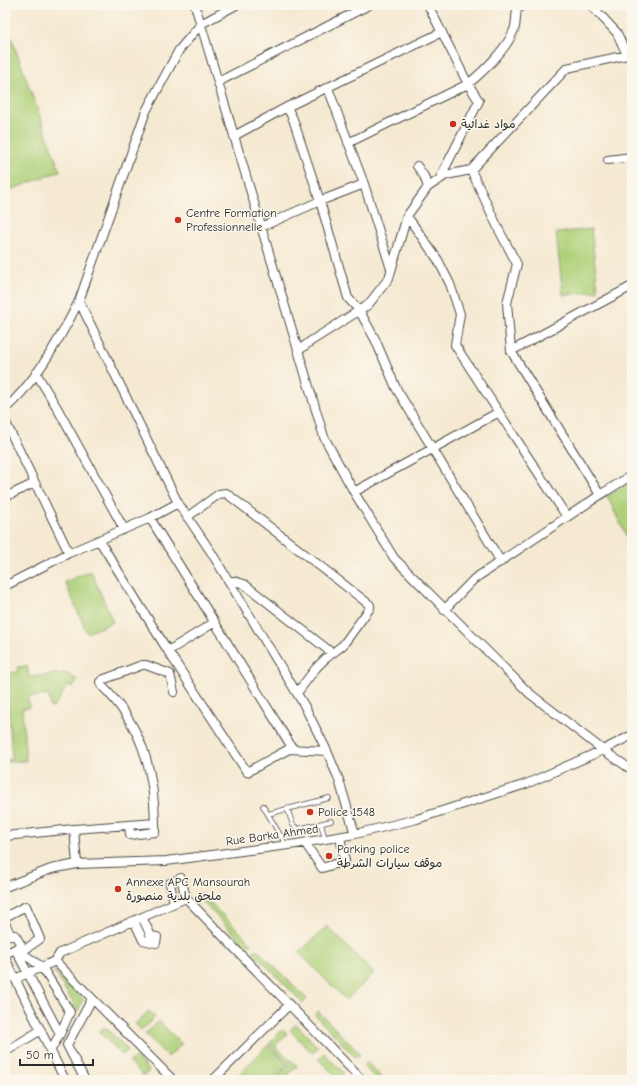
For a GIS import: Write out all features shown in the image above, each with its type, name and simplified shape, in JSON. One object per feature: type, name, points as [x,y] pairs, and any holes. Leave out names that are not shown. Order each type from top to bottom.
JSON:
[{"type":"street","points":[[195,5],[324,437],[354,492],[394,558],[444,610],[529,692],[603,750],[632,770]]},
{"type":"street","points":[[5,409],[12,403],[36,373],[70,319],[79,301],[146,111],[179,50],[201,24],[236,5]]},
{"type":"street","points":[[218,82],[369,5]]},
{"type":"street","points":[[428,5],[468,84],[479,101],[439,180]]},
{"type":"street","points":[[348,143],[468,84],[483,72],[504,48],[514,28],[517,8],[525,5]]},
{"type":"street","points":[[298,351],[310,341],[368,305],[389,278],[407,216],[428,187],[446,175],[471,170],[567,68],[630,55],[617,32],[592,5]]},
{"type":"street","points":[[234,136],[287,107],[442,32]]},
{"type":"street","points":[[328,88],[364,184],[391,269]]},
{"type":"street","points":[[287,107],[293,119],[320,201],[348,298],[359,310],[375,339],[396,388],[501,562]]},
{"type":"street","points":[[608,160],[632,157]]},
{"type":"street","points":[[416,166],[424,176],[428,187]]},
{"type":"street","points":[[471,170],[500,232],[517,264],[507,303],[511,351],[600,495]]},
{"type":"street","points":[[261,227],[320,201],[364,184]]},
{"type":"street","points":[[407,216],[438,260],[450,284],[460,314],[455,345],[568,517]]},
{"type":"street","points":[[511,351],[632,286]]},
{"type":"street","points":[[79,301],[178,503],[211,552],[297,693],[327,751],[339,780],[355,834]]},
{"type":"street","points":[[36,373],[56,406],[124,529]]},
{"type":"street","points":[[354,492],[499,412]]},
{"type":"street","points":[[5,421],[69,553]]},
{"type":"street","points":[[444,610],[474,579],[632,475]]},
{"type":"street","points":[[5,497],[35,483]]},
{"type":"street","points":[[187,517],[219,494],[226,493],[369,603],[370,608],[342,645],[316,668],[297,693]]},
{"type":"street","points":[[5,586],[69,553],[150,518],[178,503]]},
{"type":"street","points":[[150,518],[293,749]]},
{"type":"street","points":[[99,540],[168,651],[248,772],[287,750],[327,751]]},
{"type":"street","points":[[229,582],[234,581],[244,584],[332,653]]},
{"type":"street","points":[[168,651],[215,622]]},
{"type":"street","points":[[5,836],[129,825],[130,834],[155,832],[154,797],[146,755],[130,720],[119,704],[101,685],[100,682],[142,665],[146,665],[170,674],[174,692]]},
{"type":"street","name":"Rue Barka Ahmed","points":[[5,887],[52,870],[77,864],[166,861],[286,846],[355,834],[417,819],[526,784],[603,750],[632,735]]},
{"type":"street","points":[[74,829],[77,864]]},
{"type":"street","points":[[305,843],[322,868],[345,861],[340,837]]},
{"type":"street","points":[[174,902],[170,883],[181,878],[186,898],[362,1080]]},
{"type":"street","points":[[15,979],[54,961],[60,953],[186,898]]},
{"type":"street","points":[[5,917],[26,906],[40,939],[23,951],[25,955]]},
{"type":"street","points":[[134,921],[142,940],[156,943],[157,937],[151,936],[142,917]]},
{"type":"street","points":[[5,922],[12,936],[15,935],[21,945],[5,954]]},
{"type":"street","points":[[15,949],[42,966],[70,1012],[50,1051]]},
{"type":"street","points":[[15,949],[60,1034]]},
{"type":"street","points":[[5,958],[65,1080]]},
{"type":"street","points":[[54,961],[173,1080]]},
{"type":"street","points":[[85,1080],[67,1045],[92,999]]},
{"type":"street","points":[[213,1080],[289,1005]]},
{"type":"street","points":[[5,1052],[41,1030]]},
{"type":"lane","points":[[268,814],[329,798]]},
{"type":"lane","points":[[263,806],[286,846]]},
{"type":"lane","points":[[287,808],[293,825],[298,829],[330,821]]},
{"type":"lane","points":[[321,824],[325,840]]},
{"type":"green space","points":[[7,26],[60,171],[5,192],[5,27]]},
{"type":"green space","points":[[591,229],[598,291],[563,295],[556,233]]},
{"type":"green space","points":[[632,481],[632,548],[607,496]]},
{"type":"green space","points":[[91,571],[113,622],[87,633],[65,582]]},
{"type":"green space","points":[[27,666],[29,677],[66,673],[77,680],[73,687],[68,685],[53,708],[50,707],[49,695],[28,697],[29,708],[22,709],[26,761],[5,762],[5,760],[12,759],[8,700],[5,700],[5,673],[18,672],[17,667]]},
{"type":"green space","points":[[201,893],[251,943],[247,947],[197,896]]},
{"type":"green space","points":[[327,926],[374,973],[346,1000],[299,953]]},
{"type":"green space","points":[[257,949],[307,999],[303,1003],[253,952]]},
{"type":"green space","points":[[53,969],[83,999],[78,1011]]},
{"type":"green space","points":[[149,1011],[155,1017],[141,1030],[135,1024]]},
{"type":"green space","points":[[318,1011],[360,1054],[356,1058],[315,1015]]},
{"type":"green space","points":[[159,1021],[182,1044],[168,1057],[145,1034]]},
{"type":"green space","points":[[296,1024],[318,1047],[312,1053],[290,1030]]},
{"type":"green space","points":[[105,1027],[128,1050],[122,1055],[99,1032]]},
{"type":"green space","points":[[282,1030],[287,1034],[275,1046],[297,1066],[283,1080],[274,1080],[289,1065],[269,1044]]},
{"type":"green space","points":[[268,1045],[287,1065],[272,1080],[239,1080],[236,1077]]},
{"type":"green space","points":[[324,1053],[344,1073],[338,1079],[318,1059]]},
{"type":"green space","points":[[135,1056],[149,1071],[143,1076],[129,1062]]},
{"type":"green space","points":[[367,1062],[384,1080],[377,1080],[363,1066]]},
{"type":"place","name":"مواد غدائية","points":[[453,124]]},
{"type":"place","name":"Centre Formation Professionnelle","points":[[178,220]]},
{"type":"place","name":"Police 1548","points":[[310,812]]},
{"type":"place","name":"Parking police موقف سيارات الشرطة","points":[[329,856]]},
{"type":"place","name":"Annexe APC Mansourah ملحق بلدية منصورة","points":[[118,889]]}]
